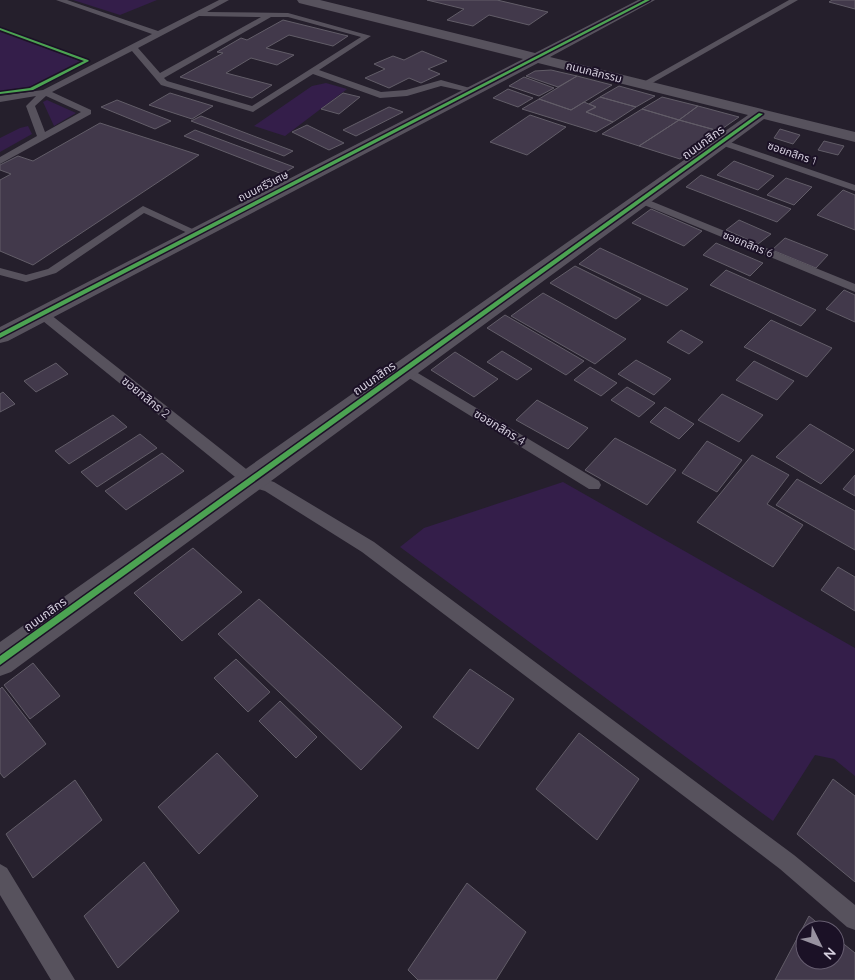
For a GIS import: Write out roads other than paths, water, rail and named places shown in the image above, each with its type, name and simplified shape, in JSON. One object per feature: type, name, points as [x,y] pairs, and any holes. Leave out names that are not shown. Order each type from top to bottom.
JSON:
[{"type":"street","name":"ถนนกสิกรรม","points":[[304,0],[855,137]]},
{"type":"street","points":[[338,8],[355,0]]},
{"type":"street","name":"ถนนศรีวิเศษ","points":[[0,336],[648,0]]},
{"type":"street","name":"ถนนกสิกร","points":[[0,661],[761,114]]},
{"type":"lane","points":[[60,0],[159,34]]},
{"type":"lane","points":[[42,137],[30,106],[45,92],[224,0]]},
{"type":"lane","points":[[644,84],[794,0]]},
{"type":"lane","points":[[133,47],[164,83],[253,109],[367,36],[288,15],[196,14]]},
{"type":"lane","points":[[159,77],[270,15]]},
{"type":"lane","points":[[313,71],[380,95],[407,93],[441,83],[474,90]]},
{"type":"lane","points":[[0,99],[45,92],[88,112],[0,160]]},
{"type":"lane","name":"ซอยกสิกร 1","points":[[721,142],[855,188]]},
{"type":"lane","name":"ซอยกสิกร 6","points":[[641,200],[855,288]]},
{"type":"lane","points":[[0,271],[19,278],[37,278],[52,271],[143,209],[196,234]]},
{"type":"lane","name":"ซอยกสิกร 2","points":[[42,314],[250,481]]},
{"type":"lane","name":"ซอยกสิกร 4","points":[[406,370],[594,485]]},
{"type":"lane","points":[[250,481],[269,486],[368,547],[787,862],[855,920]]},
{"type":"lane","points":[[0,874],[64,980]]}]
